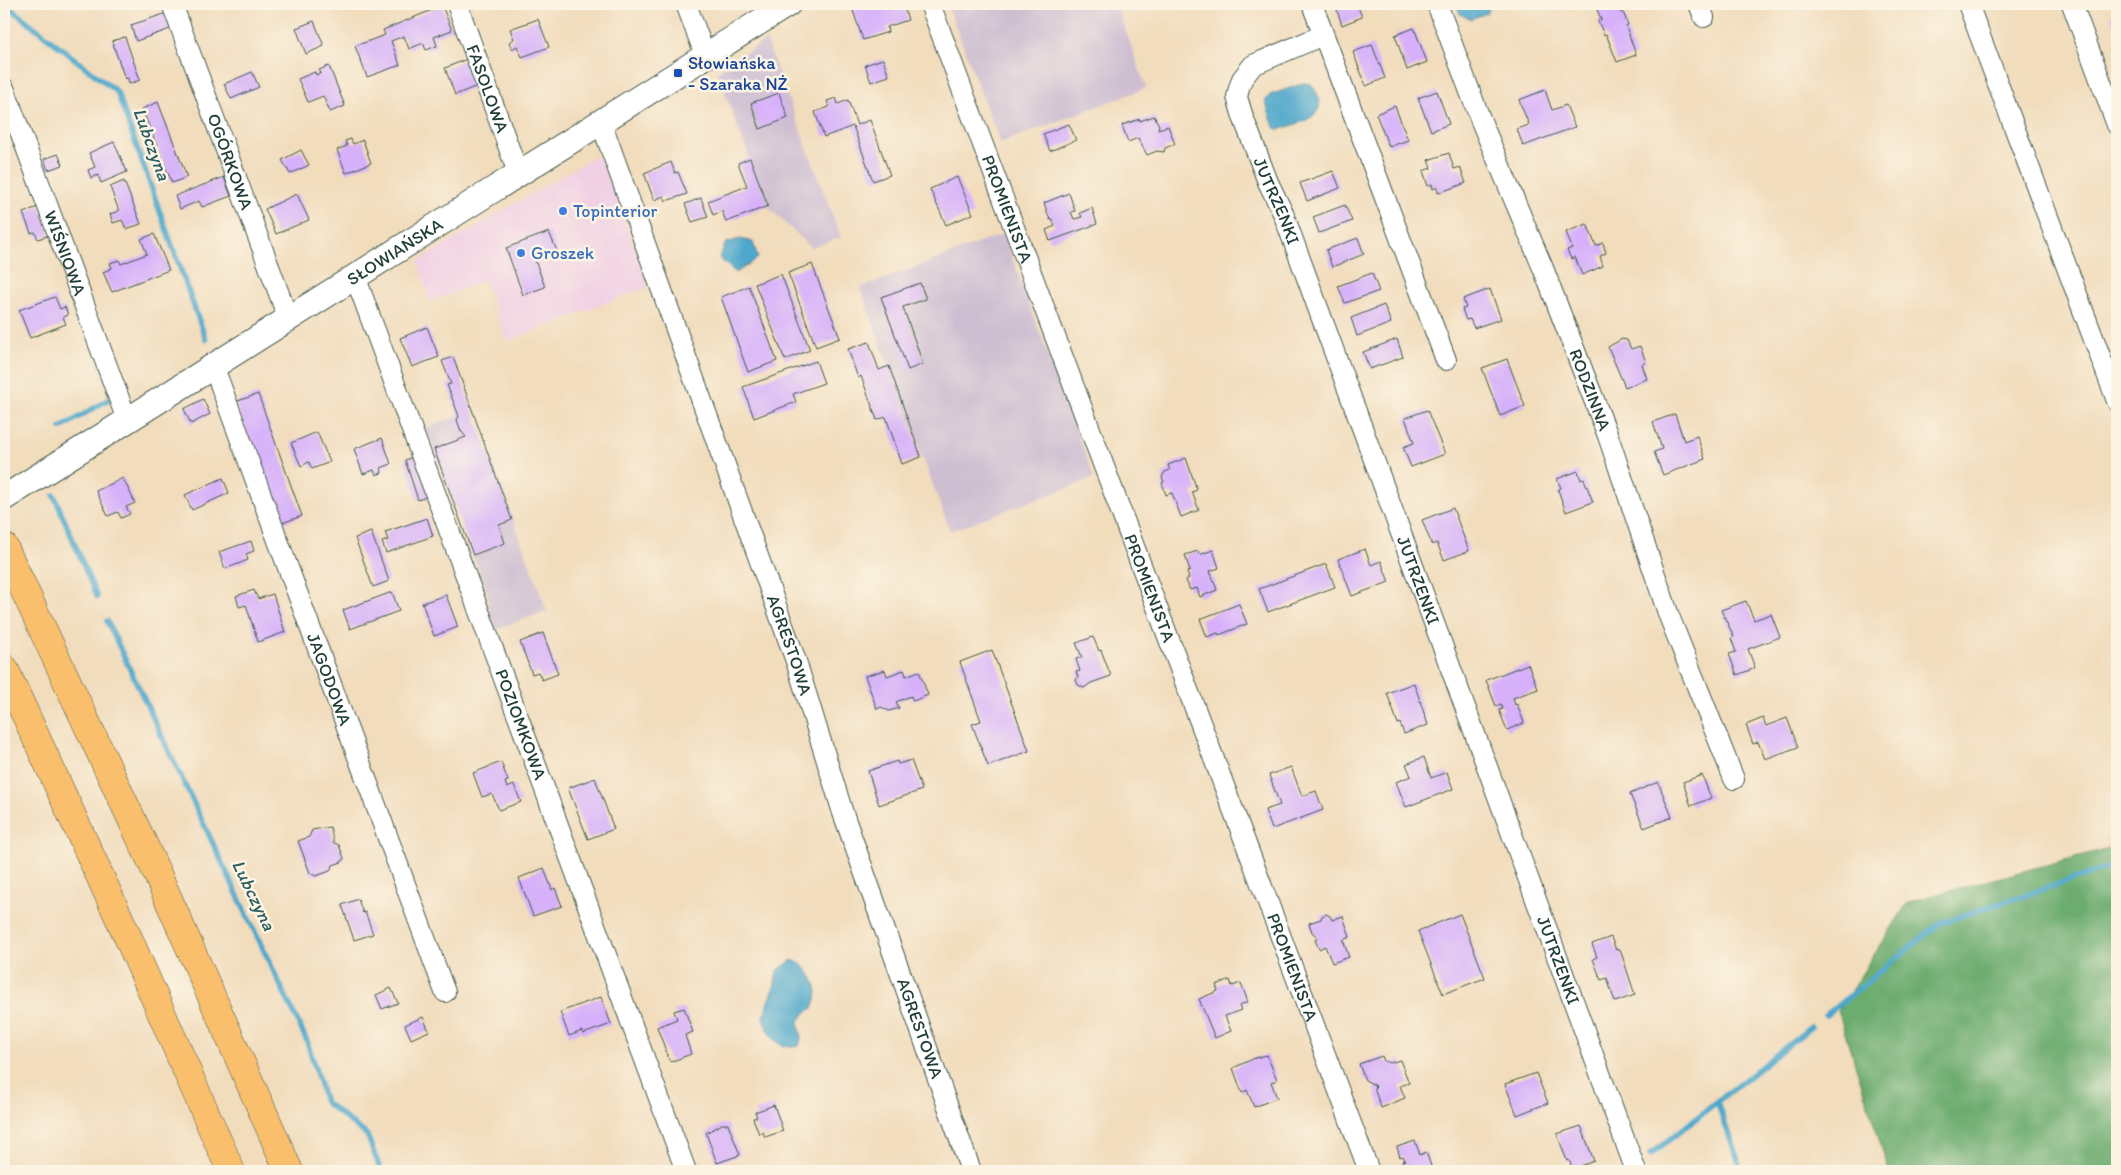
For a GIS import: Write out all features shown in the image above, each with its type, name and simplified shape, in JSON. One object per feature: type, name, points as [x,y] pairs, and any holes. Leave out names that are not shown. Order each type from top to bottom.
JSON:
[{"type":"highway","points":[[4,547],[155,869],[289,1171]]},
{"type":"highway","points":[[4,668],[232,1171]]},
{"type":"street","name":"OGÓRKOWA","points":[[172,4],[288,318]]},
{"type":"street","name":"FASOLOWA","points":[[457,4],[518,173]]},
{"type":"street","points":[[686,4],[705,55]]},
{"type":"street","name":"SŁOWIAŃSKA","points":[[4,498],[788,4]]},
{"type":"street","name":"PROMIENISTA","points":[[930,4],[1369,1171]]},
{"type":"street","points":[[1312,4],[1446,360]]},
{"type":"street","name":"RODZINNA","points":[[1437,4],[1481,121],[1543,268],[1608,436],[1669,616],[1734,779]]},
{"type":"street","points":[[1968,4],[2117,402]]},
{"type":"street","points":[[2072,4],[2117,125]]},
{"type":"street","name":"JUTRZENKI","points":[[1323,35],[1252,65],[1242,79],[1237,97],[1268,182],[1283,213],[1636,1171]]},
{"type":"street","name":"WIŚNIOWA","points":[[4,88],[127,420]]},
{"type":"street","name":"AGRESTOWA","points":[[600,122],[796,660],[847,823],[971,1171]]},
{"type":"street","name":"POZIOMKOWA","points":[[355,276],[686,1171]]},
{"type":"street","name":"JAGODOWA","points":[[213,365],[445,992]]},
{"type":"shaded area","points":[[947,4],[1116,4],[1146,88],[1000,143]]},
{"type":"shaded area","points":[[766,40],[841,237],[812,248],[768,207],[717,72]]},
{"type":"shaded area","name":"Topinterior","points":[[594,157],[605,160],[648,287],[507,341],[484,280],[430,302],[418,261]]},
{"type":"shaded area","points":[[1003,234],[1094,478],[950,531],[860,288]]},
{"type":"shaded area","points":[[473,411],[547,611],[495,630],[489,615],[488,595],[429,436],[422,429]]},
{"type":"green space","points":[[2117,846],[2117,1171],[1889,1171],[1838,1011],[1908,902]]},
{"type":"water","points":[[1456,4],[1491,4],[1487,13],[1470,19],[1460,14]]},
{"type":"water","points":[[1304,83],[1311,84],[1318,95],[1320,103],[1318,110],[1313,116],[1298,124],[1279,130],[1274,127],[1265,101],[1270,95]]},
{"type":"water","points":[[740,239],[753,242],[758,258],[736,273],[719,258],[726,243]]},
{"type":"water","points":[[792,960],[801,964],[809,972],[817,992],[813,1008],[805,1013],[799,1022],[801,1039],[799,1046],[792,1047],[780,1044],[775,1040],[768,1030],[763,1017],[774,988],[777,971]]},
{"type":"building","points":[[866,4],[903,4],[908,20],[887,27],[888,32],[863,40],[852,8]]},
{"type":"building","points":[[1335,4],[1357,4],[1362,17],[1342,25]]},
{"type":"building","points":[[1595,4],[1617,4],[1621,13],[1623,12],[1628,25],[1626,26],[1636,55],[1617,62],[1606,34],[1604,35],[1598,21],[1601,20]]},
{"type":"building","points":[[442,6],[452,30],[434,37],[437,46],[426,50],[423,43],[409,49],[404,36],[391,41],[400,65],[367,77],[355,46],[385,35],[383,30]]},
{"type":"building","points":[[167,13],[173,28],[136,41],[131,25]]},
{"type":"building","points":[[2117,14],[2117,31],[2111,16]]},
{"type":"building","points":[[538,19],[549,47],[522,57],[517,46],[512,49],[509,42],[514,39],[510,29]]},
{"type":"building","points":[[314,21],[324,46],[306,54],[296,28]]},
{"type":"building","points":[[1414,28],[1427,62],[1407,70],[1395,35]]},
{"type":"building","points":[[125,37],[140,80],[129,84],[128,78],[125,79],[112,41]]},
{"type":"building","points":[[1372,45],[1385,78],[1366,86],[1353,52]]},
{"type":"building","points":[[467,59],[477,86],[455,95],[445,68]]},
{"type":"building","points":[[883,59],[889,76],[871,82],[865,65]]},
{"type":"building","points":[[329,66],[345,106],[330,112],[323,96],[308,102],[298,79],[315,72],[316,75],[321,73],[319,70]]},
{"type":"building","points":[[252,72],[259,87],[231,99],[224,84]]},
{"type":"building","points":[[1545,90],[1552,110],[1566,105],[1575,127],[1523,146],[1517,129],[1529,125],[1519,100]]},
{"type":"building","points":[[1437,91],[1449,124],[1431,131],[1418,98]]},
{"type":"building","points":[[779,93],[788,118],[760,129],[751,103]]},
{"type":"building","points":[[836,98],[838,104],[848,100],[857,125],[870,120],[890,175],[873,181],[853,126],[824,137],[815,112],[829,107],[827,101]]},
{"type":"building","points":[[158,102],[187,177],[172,183],[142,109]]},
{"type":"building","points":[[1395,106],[1408,140],[1389,147],[1376,114]]},
{"type":"building","points":[[1154,116],[1159,125],[1158,129],[1168,126],[1175,144],[1165,148],[1164,152],[1157,151],[1147,155],[1138,138],[1128,142],[1122,125]]},
{"type":"building","points":[[1069,124],[1076,140],[1050,151],[1043,134]]},
{"type":"building","points":[[351,139],[353,144],[363,140],[371,163],[346,173],[337,150],[347,146],[345,141]]},
{"type":"building","points":[[114,142],[127,172],[101,183],[98,175],[91,178],[88,170],[95,167],[89,153]]},
{"type":"building","points":[[301,150],[309,165],[290,174],[282,160]]},
{"type":"building","points":[[1449,153],[1454,169],[1460,167],[1466,183],[1438,193],[1437,187],[1433,189],[1432,184],[1428,186],[1423,171],[1431,168],[1428,160]]},
{"type":"building","points":[[58,154],[63,165],[48,170],[44,159]]},
{"type":"building","points":[[750,158],[768,206],[726,222],[722,211],[713,215],[708,201],[747,186],[738,163]]},
{"type":"building","points":[[671,162],[675,173],[678,172],[687,194],[666,201],[664,196],[654,200],[644,173]]},
{"type":"building","points":[[1333,171],[1340,188],[1307,201],[1300,183]]},
{"type":"building","points":[[224,177],[231,196],[202,207],[199,201],[180,209],[175,196]]},
{"type":"building","points":[[957,177],[973,214],[946,225],[930,189]]},
{"type":"building","points":[[124,181],[141,224],[126,229],[122,220],[113,223],[110,214],[119,211],[110,187]]},
{"type":"building","points":[[1069,193],[1075,211],[1071,212],[1074,219],[1082,217],[1080,213],[1092,208],[1097,224],[1050,241],[1046,230],[1055,226],[1052,219],[1050,220],[1044,203]]},
{"type":"building","points":[[297,194],[309,220],[276,234],[265,209]]},
{"type":"building","points":[[701,198],[708,217],[692,222],[685,204]]},
{"type":"building","points":[[1345,205],[1352,221],[1319,233],[1313,217]]},
{"type":"building","points":[[40,206],[50,235],[38,239],[35,232],[31,233],[23,213]]},
{"type":"building","points":[[1587,224],[1596,246],[1603,243],[1606,253],[1600,256],[1603,266],[1582,275],[1575,257],[1571,259],[1567,250],[1572,248],[1566,232]]},
{"type":"building","points":[[549,232],[557,251],[535,260],[545,287],[523,295],[506,248]]},
{"type":"building","points":[[154,234],[169,270],[112,292],[103,272],[112,268],[110,263],[119,260],[121,264],[147,254],[141,239]]},
{"type":"building","points":[[1358,238],[1364,254],[1332,267],[1326,250]]},
{"type":"building","points":[[812,264],[840,338],[816,347],[788,273]]},
{"type":"building","points":[[1372,273],[1379,291],[1345,303],[1338,286]]},
{"type":"building","points":[[781,274],[810,350],[785,360],[755,284]]},
{"type":"building","points":[[920,283],[926,299],[903,307],[923,364],[908,370],[881,297]]},
{"type":"building","points":[[749,286],[777,361],[748,372],[721,297]]},
{"type":"building","points":[[1490,289],[1501,319],[1474,328],[1470,319],[1466,320],[1462,309],[1466,308],[1463,299]]},
{"type":"building","points":[[55,297],[60,309],[65,307],[68,315],[63,317],[66,324],[30,338],[19,310]]},
{"type":"building","points":[[1384,305],[1391,323],[1357,336],[1351,318]]},
{"type":"building","points":[[427,327],[439,357],[412,367],[400,338]]},
{"type":"building","points":[[1397,339],[1403,357],[1370,369],[1363,352]]},
{"type":"building","points":[[1622,339],[1627,340],[1631,349],[1640,346],[1646,362],[1642,364],[1647,379],[1625,387],[1608,347]]},
{"type":"building","points":[[869,342],[879,370],[889,366],[921,457],[902,464],[886,417],[877,420],[861,376],[858,378],[848,349]]},
{"type":"building","points":[[453,357],[512,520],[499,525],[505,543],[473,555],[434,449],[466,437],[461,431],[457,420],[459,416],[447,385],[451,384],[442,361]]},
{"type":"building","points":[[1507,359],[1525,406],[1500,416],[1482,368]]},
{"type":"building","points":[[816,361],[824,383],[793,394],[796,402],[754,418],[743,387]]},
{"type":"building","points":[[258,394],[302,516],[279,524],[235,402]]},
{"type":"building","points":[[203,399],[210,414],[191,424],[184,409]]},
{"type":"building","points":[[1427,410],[1445,454],[1411,467],[1403,447],[1414,443],[1405,418]]},
{"type":"building","points":[[1675,414],[1684,441],[1697,436],[1705,459],[1663,475],[1654,452],[1662,449],[1653,422]]},
{"type":"building","points":[[317,432],[330,462],[312,469],[309,462],[301,466],[291,443]]},
{"type":"building","points":[[382,438],[391,464],[381,468],[382,473],[376,475],[374,470],[363,474],[354,449]]},
{"type":"building","points":[[415,456],[431,495],[418,500],[405,460]]},
{"type":"building","points":[[1186,458],[1197,490],[1192,492],[1199,510],[1181,517],[1172,493],[1166,495],[1162,477],[1165,472],[1170,470],[1168,465]]},
{"type":"building","points":[[1578,471],[1581,480],[1584,479],[1593,502],[1566,512],[1558,490],[1561,488],[1557,479]]},
{"type":"building","points":[[123,478],[135,503],[126,507],[130,514],[121,518],[118,512],[108,516],[96,491]]},
{"type":"building","points":[[223,478],[229,493],[192,510],[185,495]]},
{"type":"building","points":[[1453,508],[1469,551],[1444,560],[1437,543],[1432,545],[1422,520]]},
{"type":"building","points":[[427,518],[433,536],[386,553],[382,542],[388,540],[385,532]]},
{"type":"building","points":[[371,532],[389,581],[373,587],[355,538]]},
{"type":"building","points":[[251,541],[254,551],[246,554],[248,560],[225,569],[219,552]]},
{"type":"building","points":[[1365,549],[1371,565],[1381,561],[1389,582],[1352,596],[1338,559]]},
{"type":"building","points":[[1213,550],[1219,568],[1210,571],[1217,590],[1200,597],[1197,588],[1190,590],[1186,580],[1189,578],[1187,572],[1190,571],[1185,555],[1198,551],[1199,555]]},
{"type":"building","points":[[1326,564],[1335,587],[1268,612],[1259,589]]},
{"type":"building","points":[[254,590],[258,599],[273,594],[285,632],[258,642],[246,605],[239,607],[236,596]]},
{"type":"building","points":[[392,592],[399,611],[350,629],[343,610]]},
{"type":"building","points":[[446,595],[458,627],[434,636],[422,603]]},
{"type":"building","points":[[1746,601],[1754,620],[1771,614],[1780,637],[1748,649],[1755,668],[1737,675],[1729,654],[1736,652],[1731,638],[1734,637],[1721,610]]},
{"type":"building","points":[[1239,604],[1247,624],[1219,635],[1218,633],[1207,637],[1200,619]]},
{"type":"building","points":[[543,633],[558,674],[542,680],[538,672],[532,674],[520,642]]},
{"type":"building","points":[[1093,637],[1099,651],[1101,650],[1111,676],[1091,683],[1084,688],[1078,685],[1076,680],[1078,677],[1076,672],[1080,671],[1076,659],[1082,657],[1076,643]]},
{"type":"building","points":[[992,650],[1029,751],[988,766],[972,724],[981,721],[960,662]]},
{"type":"building","points":[[1528,664],[1538,689],[1513,698],[1524,723],[1507,730],[1499,710],[1503,709],[1501,704],[1496,706],[1486,680]]},
{"type":"building","points":[[885,670],[887,676],[904,670],[906,676],[919,671],[928,695],[913,701],[911,696],[896,702],[899,708],[889,711],[881,707],[877,709],[865,676]]},
{"type":"building","points":[[1414,683],[1428,725],[1404,734],[1400,723],[1398,724],[1387,693]]},
{"type":"building","points":[[1763,718],[1766,726],[1787,718],[1798,747],[1765,759],[1758,742],[1753,744],[1746,725]]},
{"type":"building","points":[[1424,757],[1431,778],[1447,772],[1453,789],[1406,807],[1396,782],[1411,776],[1406,764]]},
{"type":"building","points":[[911,760],[922,790],[879,805],[868,771],[897,761],[898,764]]},
{"type":"building","points":[[501,762],[508,781],[505,782],[507,788],[514,785],[521,802],[499,810],[492,794],[482,797],[473,773]]},
{"type":"building","points":[[1291,767],[1302,796],[1316,791],[1323,810],[1272,829],[1265,810],[1280,805],[1269,775]]},
{"type":"building","points":[[1702,775],[1711,798],[1691,806],[1683,782]]},
{"type":"building","points":[[595,778],[614,829],[588,839],[568,788]]},
{"type":"building","points":[[1658,782],[1672,817],[1644,828],[1630,794]]},
{"type":"building","points":[[330,827],[334,843],[339,845],[344,858],[342,862],[333,865],[330,871],[316,876],[310,873],[298,841],[309,837],[312,830]]},
{"type":"building","points":[[544,868],[552,890],[555,888],[562,906],[533,916],[519,878]]},
{"type":"building","points":[[358,899],[373,934],[354,940],[342,905]]},
{"type":"building","points":[[1326,914],[1332,920],[1343,916],[1350,937],[1343,940],[1349,957],[1332,963],[1325,946],[1319,949],[1315,940],[1317,937],[1312,932],[1309,923],[1321,919]]},
{"type":"building","points":[[1460,914],[1485,978],[1443,994],[1418,931]]},
{"type":"building","points":[[1611,937],[1616,950],[1620,949],[1635,995],[1615,1002],[1607,978],[1601,980],[1593,959],[1597,957],[1592,944]]},
{"type":"building","points":[[1230,980],[1232,986],[1241,983],[1248,1002],[1239,1005],[1241,1010],[1225,1016],[1231,1031],[1215,1038],[1199,999],[1218,991],[1216,985]]},
{"type":"building","points":[[391,988],[398,1003],[382,1009],[376,995]]},
{"type":"building","points":[[601,997],[611,1024],[583,1034],[582,1031],[569,1036],[560,1012]]},
{"type":"building","points":[[684,1008],[693,1032],[685,1035],[691,1054],[670,1062],[657,1027],[677,1019],[674,1011]]},
{"type":"building","points":[[423,1017],[429,1031],[411,1039],[405,1025]]},
{"type":"building","points":[[1267,1055],[1277,1080],[1271,1082],[1277,1098],[1254,1107],[1247,1090],[1242,1093],[1233,1068]]},
{"type":"building","points":[[1382,1056],[1384,1061],[1390,1063],[1400,1060],[1409,1083],[1400,1086],[1405,1098],[1381,1108],[1374,1088],[1376,1086],[1365,1080],[1359,1064]]},
{"type":"building","points":[[1536,1073],[1548,1103],[1517,1115],[1505,1084]]},
{"type":"building","points":[[774,1105],[783,1131],[765,1137],[763,1132],[759,1134],[753,1118],[757,1117],[755,1112]]},
{"type":"building","points":[[722,1124],[728,1124],[740,1155],[717,1163],[706,1133]]},
{"type":"building","points":[[1581,1126],[1594,1161],[1573,1169],[1569,1160],[1567,1161],[1557,1134]]},
{"type":"building","points":[[1415,1141],[1420,1155],[1426,1152],[1432,1169],[1430,1171],[1406,1171],[1402,1161],[1405,1160],[1403,1156],[1400,1157],[1397,1147]]},
{"type":"waterway","name":"Lubczyna","points":[[5,4],[117,92],[206,340]]},
{"type":"waterway","name":"Lubczyna","points":[[61,428],[109,399]]},
{"type":"waterway","name":"Lubczyna","points":[[54,495],[97,597]]},
{"type":"waterway","name":"Lubczyna","points":[[107,621],[307,1041],[325,1102],[367,1135],[381,1171]]},
{"type":"waterway","points":[[1826,1015],[1940,923],[2117,865]]},
{"type":"waterway","points":[[1650,1155],[1811,1027]]},
{"type":"waterway","points":[[1717,1102],[1742,1171]]},
{"type":"place","name":"Słowiańska - Szaraka NŻ","points":[[678,73]]},
{"type":"place","name":"Topinterior","points":[[563,211]]},
{"type":"place","name":"Groszek","points":[[521,253]]}]
